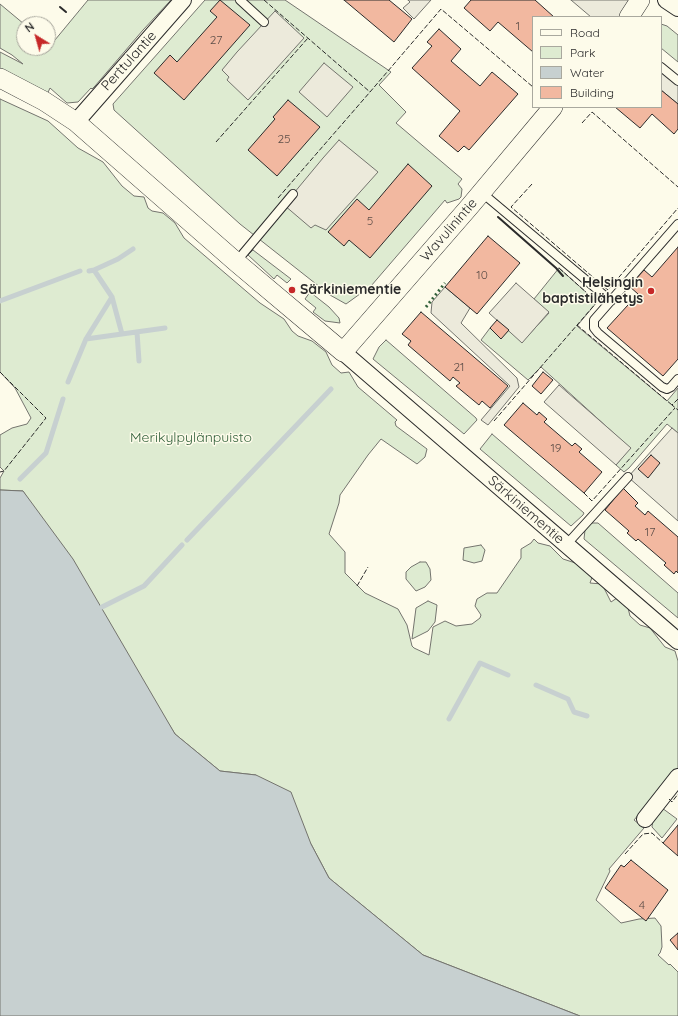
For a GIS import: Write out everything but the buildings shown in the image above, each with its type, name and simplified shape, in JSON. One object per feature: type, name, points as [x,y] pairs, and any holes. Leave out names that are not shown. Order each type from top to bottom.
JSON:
[{"type":"street","name":"Perttulantie","points":[[76,122],[183,0]]},
{"type":"street","points":[[630,16],[640,0]]},
{"type":"street","points":[[666,0],[678,8]]},
{"type":"street","name":"Särkiniementie","points":[[0,78],[44,101],[76,122],[236,262],[343,352],[678,641]]},
{"type":"street","name":"Wavulinintie","points":[[343,352],[552,108]]},
{"type":"street","points":[[645,819],[678,777]]},
{"type":"lane","points":[[240,0],[264,22]]},
{"type":"lane","points":[[662,68],[678,81]]},
{"type":"lane","points":[[481,192],[611,301]]},
{"type":"lane","points":[[236,262],[293,194]]},
{"type":"lane","points":[[678,224],[594,320],[594,328],[598,333],[662,387],[667,389],[671,387],[678,379]]},
{"type":"lane","points":[[566,544],[628,477]]},
{"type":"green space","points":[[88,0],[171,0],[95,86],[92,89],[91,88],[78,102],[67,103],[50,88],[45,99],[0,78],[0,52],[23,64],[0,48],[0,4],[16,17],[16,56],[56,56],[56,39]]},
{"type":"green space","points":[[205,0],[285,0],[391,72],[379,85],[406,112],[396,123],[462,179],[458,184],[462,189],[461,197],[447,203],[445,200],[371,286],[346,304],[330,295],[240,224],[114,110],[113,104]]},
{"type":"green space","points":[[662,24],[667,26],[678,35],[678,62],[662,49]]},
{"type":"green space","name":"Merikylpylänpuisto","points":[[0,99],[48,121],[78,148],[103,162],[122,186],[134,196],[144,197],[148,208],[152,211],[163,213],[175,223],[184,238],[260,303],[284,319],[292,331],[298,336],[312,341],[326,352],[332,365],[341,373],[349,372],[358,387],[397,420],[395,422],[396,426],[427,449],[425,457],[417,464],[381,439],[340,495],[339,503],[329,534],[345,552],[345,573],[365,593],[398,609],[407,625],[412,646],[414,648],[429,655],[433,627],[445,621],[456,626],[472,624],[480,618],[481,615],[475,606],[477,599],[487,593],[497,593],[521,558],[521,549],[531,543],[534,539],[538,543],[550,546],[563,559],[588,567],[594,572],[590,583],[602,584],[611,602],[617,598],[628,608],[630,616],[640,625],[650,628],[665,647],[675,651],[678,661],[678,768],[634,820],[644,828],[609,869],[610,871],[596,900],[621,923],[639,919],[655,918],[661,926],[662,947],[658,955],[678,972],[678,1016],[580,1016],[423,955],[329,878],[311,844],[256,775],[220,771],[175,734],[23,491],[0,490],[0,478],[4,471],[0,467],[0,435],[12,428],[27,424],[31,418],[15,388],[0,372]]},
{"type":"green space","points":[[253,250],[291,279],[287,283],[277,275],[274,279],[248,255]]},
{"type":"green space","points":[[559,268],[597,302],[577,326],[667,401],[678,388],[678,433],[667,424],[624,472],[616,465],[630,448],[541,367],[528,380],[481,340],[490,328],[501,338],[509,330],[522,342],[549,313],[534,299]]},
{"type":"green space","points":[[310,292],[329,307],[339,318],[340,323],[325,321],[313,312],[316,308],[305,299]]},
{"type":"green space","points":[[386,340],[476,418],[477,420],[464,434],[373,359],[379,347]]},
{"type":"green space","points":[[492,434],[584,513],[583,515],[571,526],[480,449]]},
{"type":"green space","points":[[592,523],[598,523],[678,593],[678,618],[584,539],[585,530]]},
{"type":"green space","points":[[481,545],[485,550],[482,561],[474,563],[463,560],[464,548]]},
{"type":"green space","points":[[420,562],[426,562],[430,569],[431,580],[425,587],[416,591],[406,579],[406,572]]},
{"type":"green space","points":[[428,601],[437,605],[435,622],[428,631],[412,639],[416,608]]},
{"type":"green space","points":[[662,808],[677,819],[662,838],[652,827],[653,819]]},
{"type":"shaded area","points":[[408,0],[431,0],[414,19],[403,8],[410,2]]},
{"type":"shaded area","points":[[571,0],[640,0],[630,16],[590,16]]},
{"type":"shaded area","points":[[275,11],[304,38],[248,100],[227,80],[229,77],[222,70]]},
{"type":"shaded area","points":[[324,63],[353,87],[327,117],[299,92]]},
{"type":"shaded area","points":[[662,68],[678,81],[678,104],[662,91]]},
{"type":"shaded area","points":[[339,140],[378,172],[326,230],[315,225],[311,228],[284,205]]},
{"type":"shaded area","points":[[516,283],[549,312],[522,343],[489,313]]},
{"type":"shaded area","points":[[445,287],[470,308],[461,323],[517,378],[519,387],[488,425],[481,420],[510,386],[431,313],[432,302]]},
{"type":"shaded area","points":[[559,385],[631,448],[616,465],[544,402]]},
{"type":"shaded area","points":[[672,428],[678,433],[678,521],[628,477]]},
{"type":"water","points":[[0,490],[23,491],[73,559],[175,734],[220,771],[256,775],[291,792],[311,844],[329,878],[423,955],[580,1016],[0,1016]]},
{"type":"waterway","points":[[89,271],[118,259],[133,249]]},
{"type":"waterway","points":[[94,270],[112,297],[122,334]]},
{"type":"waterway","points":[[0,301],[80,271]]},
{"type":"waterway","points":[[68,382],[86,339],[112,297]]},
{"type":"waterway","points":[[86,339],[165,328]]},
{"type":"waterway","points":[[137,332],[139,361]]},
{"type":"waterway","points":[[187,540],[331,389]]},
{"type":"waterway","points":[[20,479],[46,453],[63,399]]},
{"type":"waterway","points":[[102,607],[144,586],[182,545]]},
{"type":"waterway","points":[[449,719],[480,663],[508,675]]},
{"type":"waterway","points":[[536,685],[568,699],[574,712],[587,716]]},
{"type":"hedge","points":[[426,307],[445,283]]},
{"type":"fence","points":[[264,0],[370,92],[441,9],[532,86]]},
{"type":"fence","points":[[216,142],[308,38]]},
{"type":"fence","points":[[278,198],[370,92]]},
{"type":"fence","points":[[582,123],[592,112],[678,187]]},
{"type":"fence","points":[[532,184],[511,207],[608,290],[678,208]]},
{"type":"fence","points":[[494,421],[597,302],[559,268]]},
{"type":"fence","points":[[577,325],[672,405]]},
{"type":"fence","points":[[0,372],[46,418],[4,471],[0,472]]},
{"type":"fence","points":[[678,399],[672,405],[678,410]]},
{"type":"fence","points":[[584,493],[592,501],[675,408]]},
{"type":"fence","points":[[357,586],[368,567]]},
{"type":"fence","points":[[669,799],[672,802],[678,794]]},
{"type":"fence","points":[[625,854],[643,834],[652,833],[663,843]]},
{"type":"wall","points":[[60,7],[66,12]]},
{"type":"wall","points":[[498,217],[556,268],[563,276]]},
{"type":"place","name":"Särkiniementie","points":[[292,290]]},
{"type":"place","name":"Helsingin baptistilähetys","points":[[651,291]]}]
